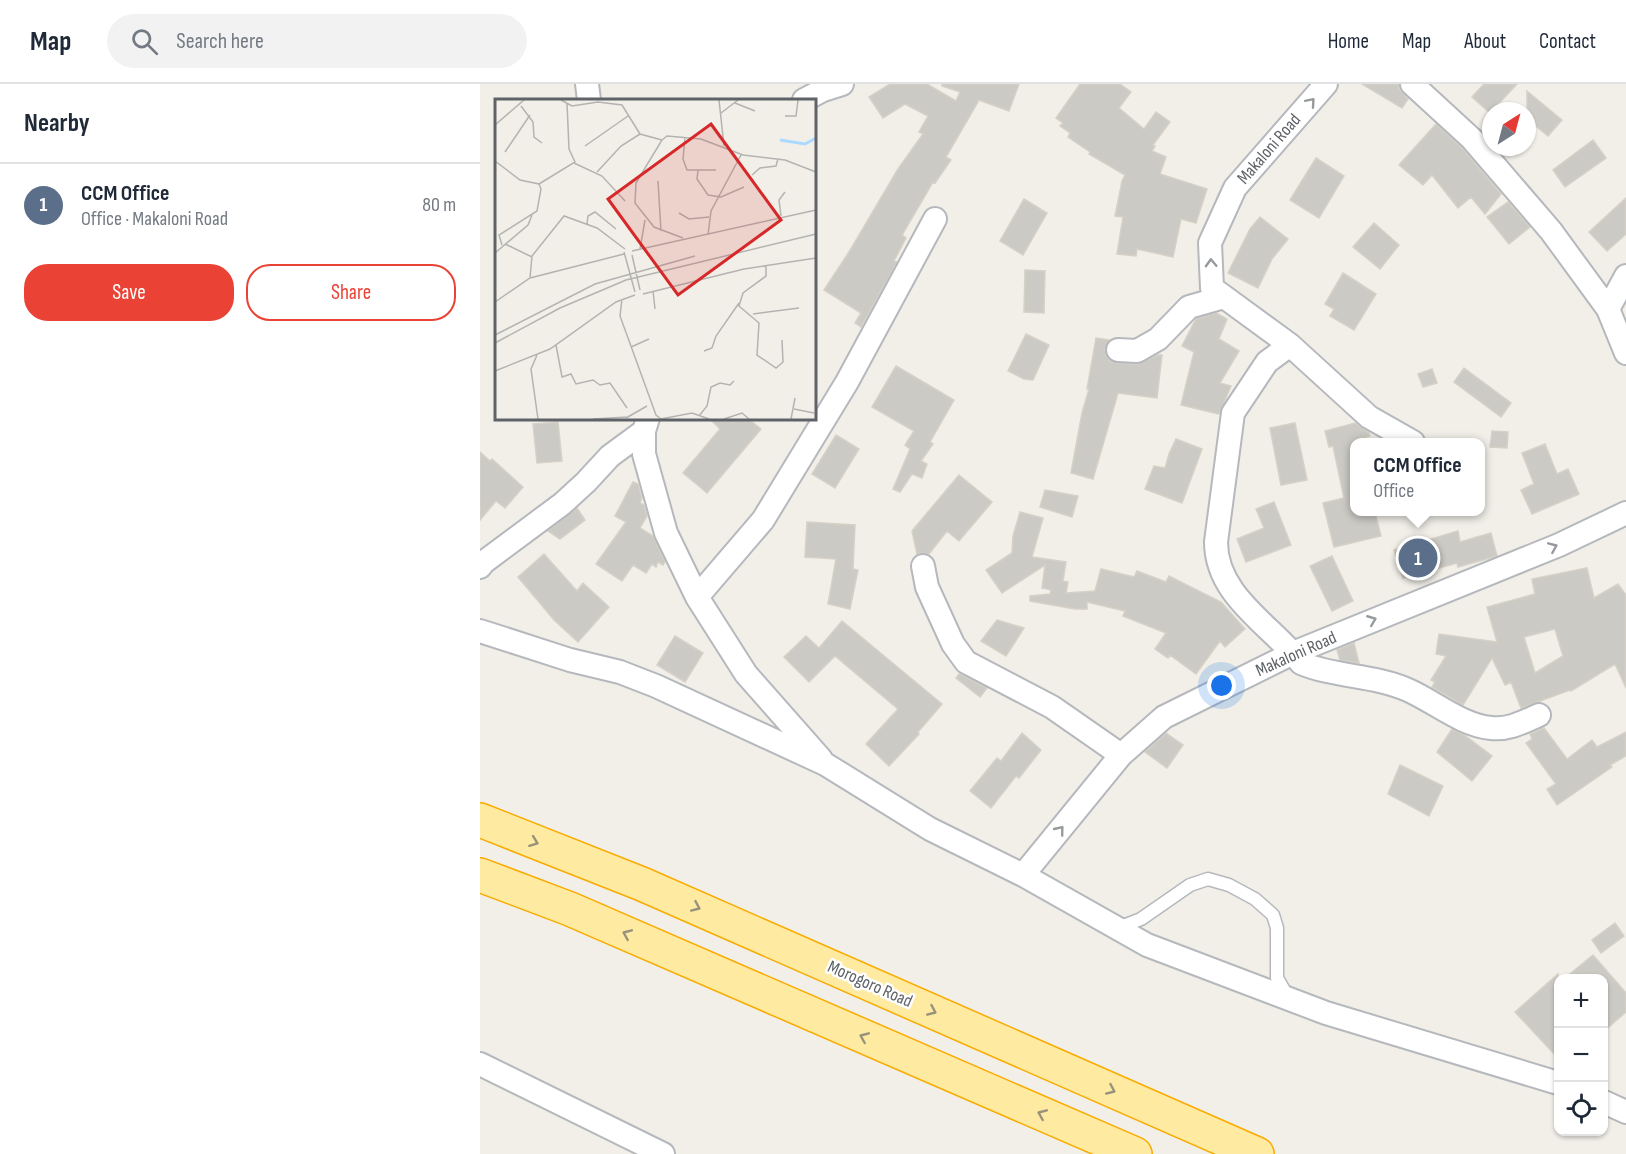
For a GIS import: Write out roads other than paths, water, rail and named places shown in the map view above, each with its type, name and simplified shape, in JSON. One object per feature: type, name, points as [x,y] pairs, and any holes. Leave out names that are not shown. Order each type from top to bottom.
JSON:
[{"type":"highway","name":"Morogoro Road","points":[[480,820],[642,884],[1257,1154]]},
{"type":"highway","points":[[480,875],[570,909],[1135,1154]]},
{"type":"street","points":[[587,84],[589,99]]},
{"type":"street","points":[[806,99],[842,84]]},
{"type":"street","name":"Makaloni Road","points":[[1326,84],[1235,188],[1210,243],[1212,288],[1290,345],[1356,407],[1406,438]]},
{"type":"street","points":[[1412,84],[1472,139],[1551,231],[1608,309],[1626,353]]},
{"type":"street","points":[[697,597],[763,519],[847,382],[935,219]]},
{"type":"street","points":[[1608,309],[1626,276]]},
{"type":"street","points":[[1118,350],[1137,351],[1158,339],[1189,307],[1224,297]]},
{"type":"street","points":[[1290,345],[1267,362],[1233,413],[1216,542],[1216,555],[1229,586],[1301,663],[1316,669],[1356,675],[1406,689],[1469,722],[1491,728],[1510,728],[1539,715]]},
{"type":"street","points":[[646,425],[644,454],[666,533],[697,597],[746,674],[825,764]]},
{"type":"street","points":[[480,567],[562,504],[586,483],[610,456],[646,425]]},
{"type":"street","name":"Makaloni Road","points":[[1023,875],[1121,755],[1164,717],[1293,653],[1559,545],[1626,513]]},
{"type":"street","points":[[923,566],[927,587],[953,644],[966,662],[1052,707],[1121,755]]},
{"type":"street","points":[[480,631],[570,660],[620,672],[656,686],[825,764],[930,829],[1023,875],[1147,945],[1289,1000],[1555,1082]]},
{"type":"street","points":[[480,1064],[661,1154]]},
{"type":"street","points":[[1608,1104],[1626,1112]]},
{"type":"lane","points":[[1116,928],[1141,919],[1190,885],[1208,879],[1229,885],[1255,899],[1273,915],[1277,928],[1277,978],[1289,1000]]},
{"type":"place","name":"CCM Office","points":[[1418,558]]}]
